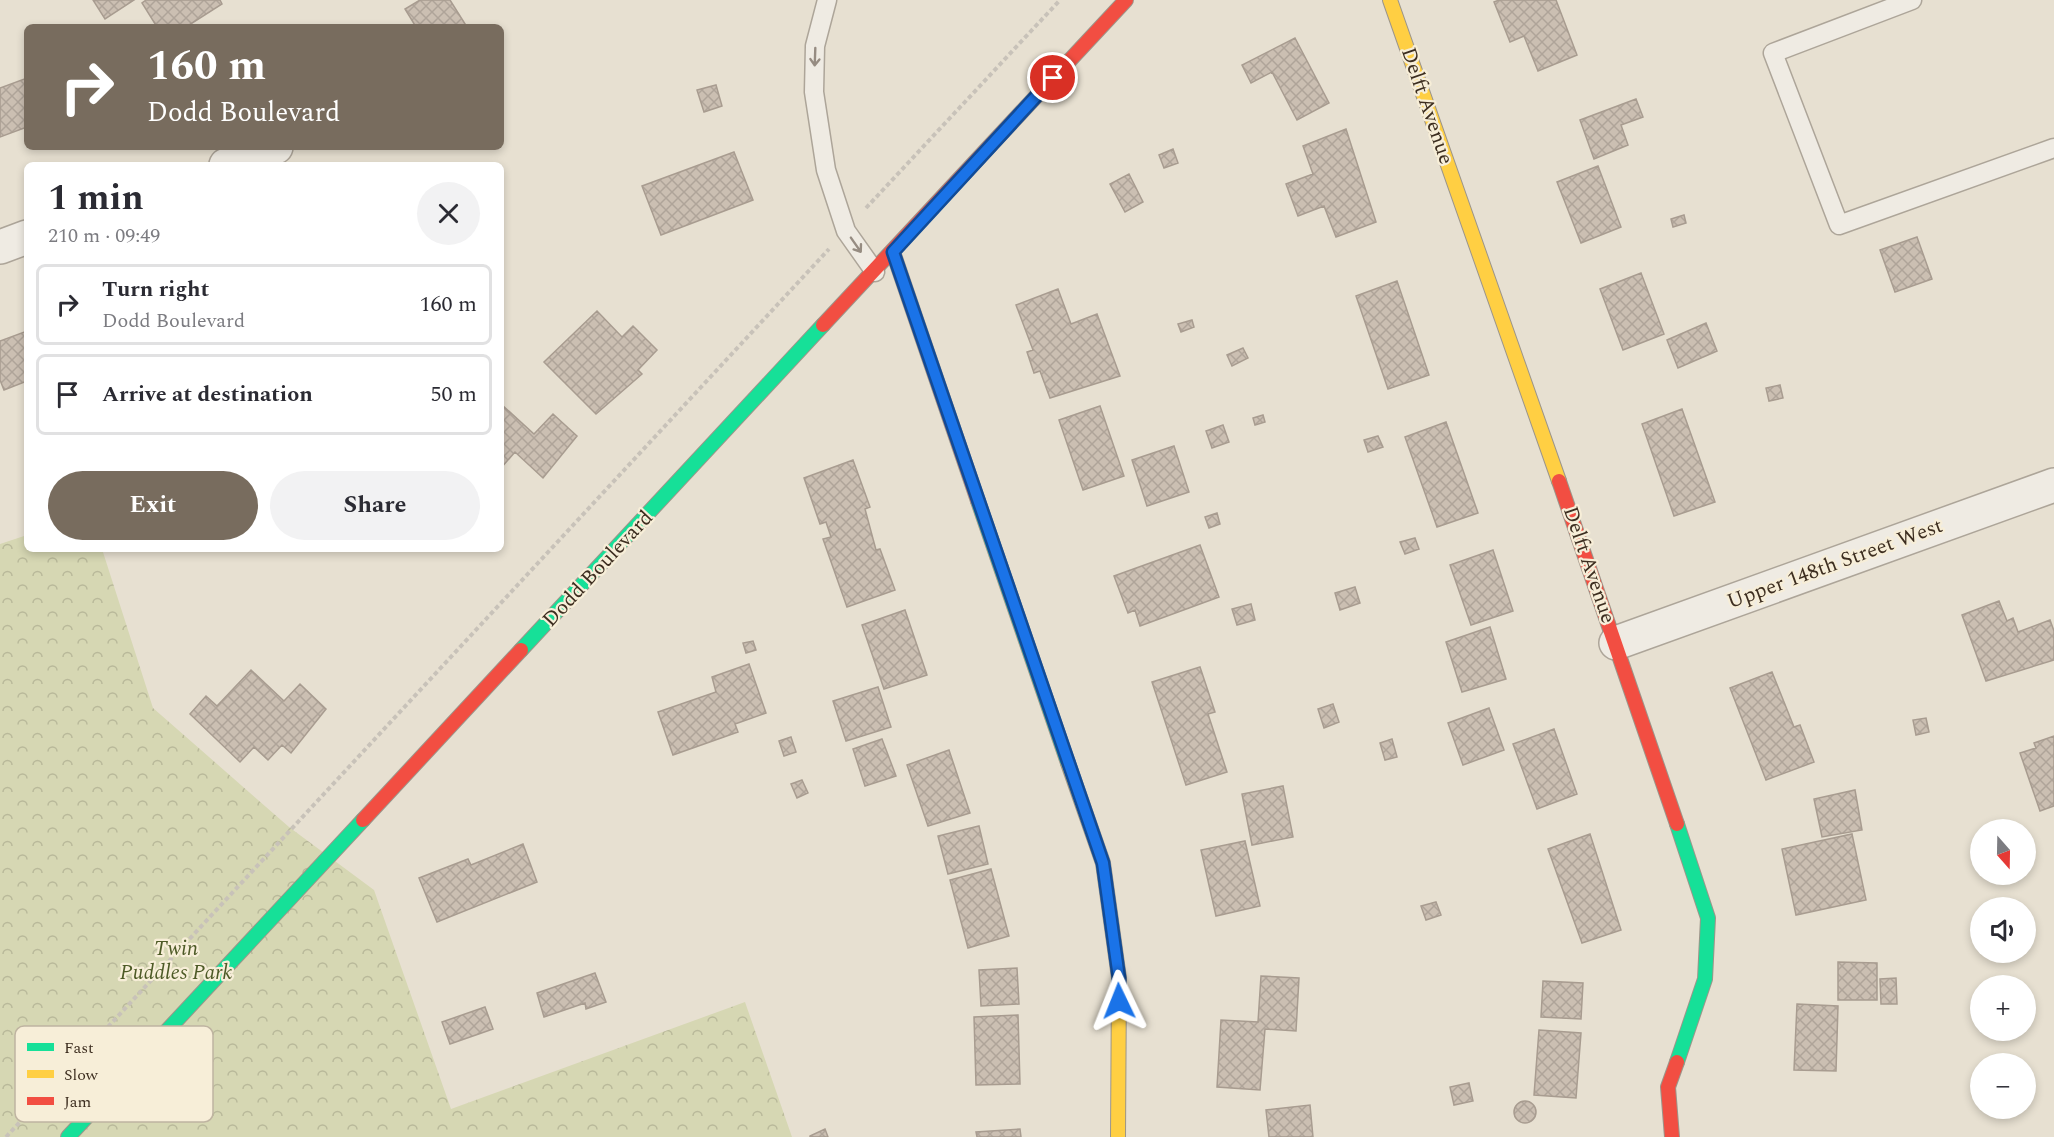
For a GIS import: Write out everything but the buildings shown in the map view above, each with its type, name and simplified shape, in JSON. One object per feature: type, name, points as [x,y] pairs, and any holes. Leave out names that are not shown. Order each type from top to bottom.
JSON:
[{"type":"street","name":"Delft Avenue","points":[[1390,0],[1616,643],[1708,918],[1706,979],[1668,1087],[1672,1137]]},
{"type":"street","name":"Dodd Boulevard","points":[[172,1026],[875,272],[1118,3]]},
{"type":"street","points":[[234,162],[268,150]]},
{"type":"street","points":[[0,247],[24,238]]},
{"type":"street","points":[[893,252],[1103,863],[1119,978],[1118,1137]]},
{"type":"street","name":"Upper 148th Street West","points":[[1616,643],[2054,485]]},
{"type":"street","name":"Dodd Boulevard","points":[[68,1137],[82,1122]]},
{"type":"lane","points":[[827,0],[815,46],[814,92],[826,170],[846,231],[875,272]]},
{"type":"lane","points":[[1912,0],[1773,53],[1839,225],[2054,148]]},
{"type":"path","points":[[109,1026],[1060,0]]},
{"type":"path","points":[[6,1137],[20,1122]]},
{"type":"green space","name":"Twin Puddles Park","points":[[24,536],[24,552],[103,552],[153,708],[289,827],[374,890],[451,1109],[745,1002],[792,1137],[0,1137],[0,544]]},
{"type":"traffic: fast","points":[[521,650],[823,325]]},
{"type":"traffic: fast","points":[[978,501],[1068,763]]},
{"type":"traffic: fast","points":[[171,1026],[363,820]]},
{"type":"traffic: fast","points":[[1677,824],[1708,918],[1705,979],[1677,1062]]},
{"type":"traffic: fast","points":[[68,1137],[82,1122]]},
{"type":"traffic: slow","points":[[1390,0],[1559,481]]},
{"type":"traffic: slow","points":[[1068,763],[1103,863],[1119,978],[1118,1137]]},
{"type":"traffic: jam","points":[[823,325],[1126,0]]},
{"type":"traffic: jam","points":[[893,252],[978,501]]},
{"type":"traffic: jam","points":[[1559,481],[1677,824]]},
{"type":"traffic: jam","points":[[363,820],[521,650]]},
{"type":"traffic: jam","points":[[1672,1137],[1668,1087],[1677,1062]]},
{"type":"route","points":[[1053,78],[893,252],[1103,863],[1119,978],[1119,1001]]}]
